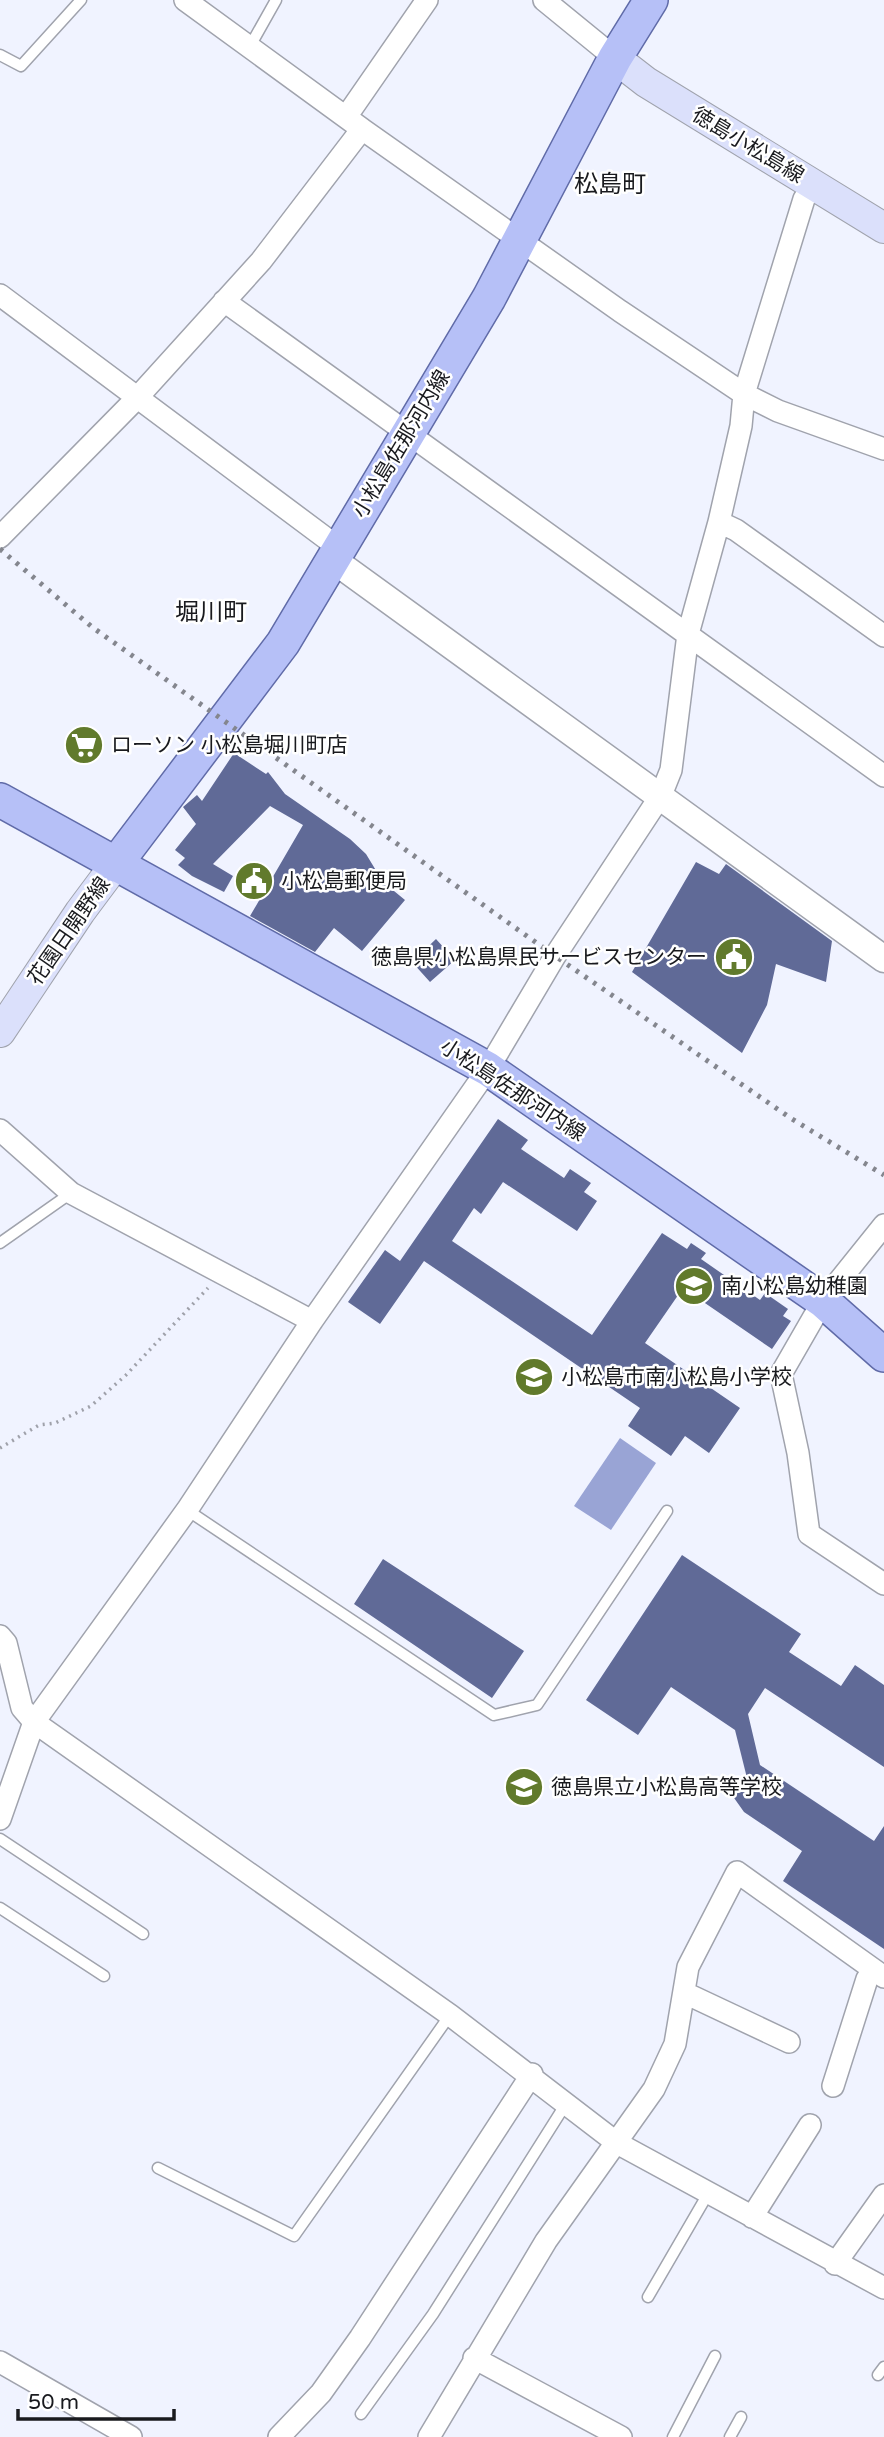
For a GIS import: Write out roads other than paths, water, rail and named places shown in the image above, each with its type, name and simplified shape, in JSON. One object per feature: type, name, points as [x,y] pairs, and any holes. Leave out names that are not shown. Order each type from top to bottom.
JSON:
[{"type":"main road","name":"小松島佐那河内線","points":[[116,865],[283,643],[489,298],[615,58],[651,0]]},
{"type":"main road","name":"徳島小松島線","points":[[615,58],[646,82],[884,228]]},
{"type":"main road","name":"小松島佐那河内線","points":[[0,800],[488,1069],[823,1301],[884,1355]]},
{"type":"main road","name":"花園日開野線","points":[[0,1032],[116,865]]},
{"type":"street","points":[[185,0],[620,311],[744,394],[778,411],[884,449]]},
{"type":"street","points":[[0,537],[136,399],[261,261],[354,123],[426,0]]},
{"type":"street","points":[[544,0],[615,58]]},
{"type":"street","points":[[0,1819],[34,1722],[187,1510],[312,1321],[488,1069],[555,956],[661,795],[671,770],[688,634],[719,522],[741,426],[744,394],[804,199],[814,185]]},
{"type":"street","points":[[0,295],[336,554],[884,959]]},
{"type":"street","points":[[224,301],[405,435],[884,776]]},
{"type":"street","points":[[719,522],[736,530],[884,636]]},
{"type":"street","points":[[0,1130],[71,1194],[312,1321]]},
{"type":"street","points":[[884,1225],[823,1301],[781,1374],[798,1453],[809,1534],[884,1584]]},
{"type":"street","points":[[0,1636],[6,1643],[22,1708],[34,1722],[450,2015],[531,2074],[617,2143],[835,2264],[884,2288]]},
{"type":"street","points":[[429,2437],[546,2241],[654,2090],[675,2044],[688,1967],[737,1872],[878,1973],[867,1979],[833,2086]]},
{"type":"street","points":[[685,1993],[789,2042]]},
{"type":"street","points":[[279,2437],[321,2393],[360,2338],[531,2074]]},
{"type":"street","points":[[752,2217],[810,2125]]},
{"type":"street","points":[[835,2264],[884,2195]]},
{"type":"street","points":[[474,2358],[611,2435]]},
{"type":"street","points":[[0,2362],[131,2437]]},
{"type":"lane","points":[[0,55],[21,66],[81,0]]},
{"type":"lane","points":[[249,48],[276,0]]},
{"type":"lane","points":[[0,1243],[71,1194]]},
{"type":"lane","points":[[187,1510],[494,1715],[537,1704],[667,1511]]},
{"type":"lane","points":[[0,1839],[143,1934]]},
{"type":"lane","points":[[0,1908],[104,1976]]},
{"type":"lane","points":[[158,2168],[294,2236],[450,2015]]},
{"type":"lane","points":[[361,2414],[433,2314],[567,2102]]},
{"type":"lane","points":[[649,2297],[709,2192]]},
{"type":"lane","points":[[673,2437],[715,2356]]},
{"type":"lane","points":[[730,2437],[741,2417]]},
{"type":"water","points":[[620,1438],[656,1463],[611,1530],[574,1506]]},
{"type":"railway","points":[[0,549],[92,627],[555,956],[792,1119],[884,1175]]},
{"type":"place","name":"ローソン 小松島堀川町店","points":[[84,745]]},
{"type":"place","name":"小松島郵便局","points":[[254,881]]},
{"type":"place","name":"徳島県小松島県民サービスセンター","points":[[734,957]]},
{"type":"place","name":"南小松島幼稚園","points":[[694,1286]]},
{"type":"place","name":"小松島市南小松島小学校","points":[[534,1377]]},
{"type":"place","name":"徳島県立小松島高等学校","points":[[524,1787]]},
{"type":"district","name":"松島町","points":[[610,184]]},
{"type":"district","name":"堀川町","points":[[211,612]]}]
